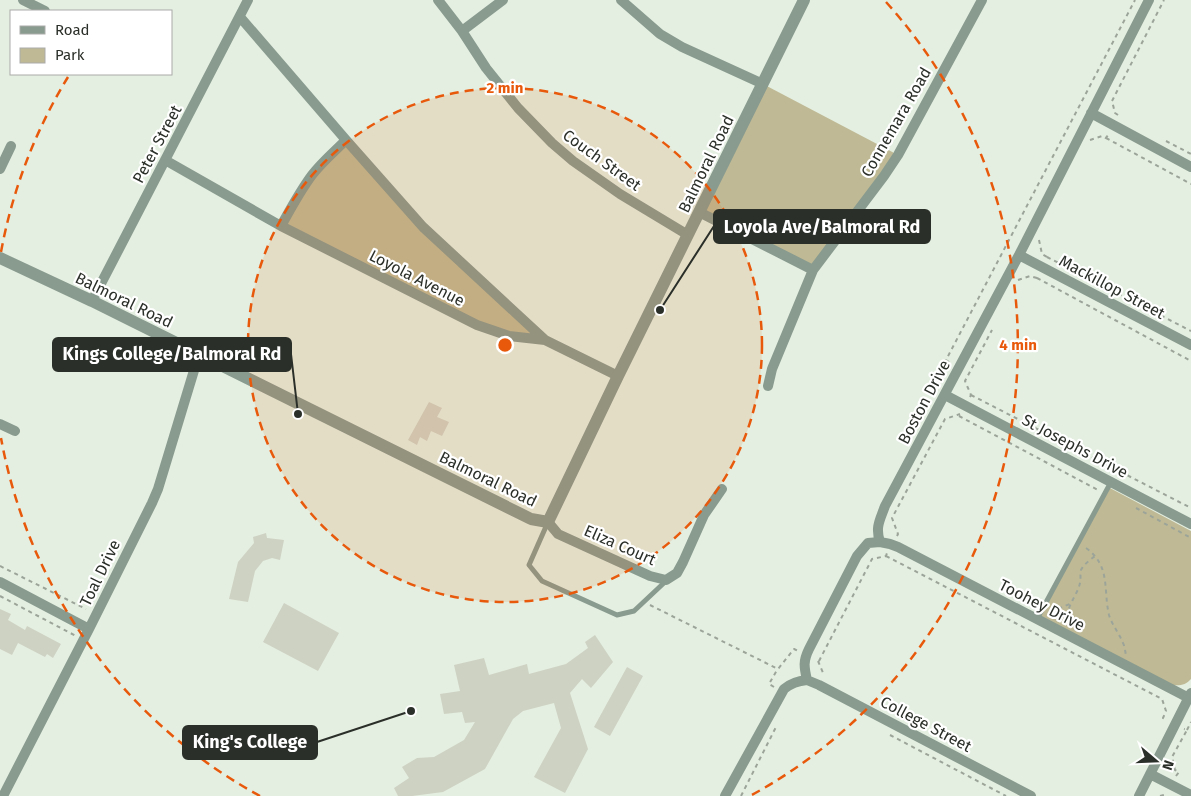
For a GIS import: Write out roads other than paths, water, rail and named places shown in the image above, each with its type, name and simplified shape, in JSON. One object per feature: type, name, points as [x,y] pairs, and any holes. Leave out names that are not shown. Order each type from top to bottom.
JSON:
[{"type":"street","points":[[23,0],[43,10]]},
{"type":"street","name":"Peter Street","points":[[92,301],[248,0]]},
{"type":"street","name":"Couch Street","points":[[438,0],[462,31],[491,75],[518,108],[552,143],[572,161],[620,194],[688,235]]},
{"type":"street","points":[[462,31],[503,0]]},
{"type":"street","points":[[621,0],[660,34],[682,47],[763,84]]},
{"type":"street","name":"Balmoral Road","points":[[0,258],[92,301],[531,519],[548,522],[804,0]]},
{"type":"street","name":"Connemara Road","points":[[768,386],[772,368],[813,270],[898,155],[982,0]]},
{"type":"street","name":"Boston Drive","points":[[880,542],[877,533],[885,506],[1019,255],[1149,0]]},
{"type":"street","name":"Loyola Avenue","points":[[240,17],[423,227],[545,340],[618,376]]},
{"type":"street","points":[[1091,114],[1191,167]]},
{"type":"street","points":[[281,226],[299,193],[313,174],[346,140]]},
{"type":"street","points":[[0,169],[11,146]]},
{"type":"street","name":"Loyola Avenue","points":[[165,160],[281,226],[477,325],[509,336],[545,340]]},
{"type":"street","points":[[699,212],[813,270]]},
{"type":"street","name":"Mackillop Street","points":[[1019,255],[1191,345]]},
{"type":"street","name":"Toal Drive","points":[[4,796],[84,640],[158,489],[199,354]]},
{"type":"street","name":"St Josephs Drive","points":[[945,394],[1191,524]]},
{"type":"street","points":[[0,424],[15,431]]},
{"type":"street","name":"Eliza Court","points":[[548,522],[558,534],[650,576],[666,580],[677,574],[704,515],[722,489]]},
{"type":"street","points":[[726,796],[783,692],[789,684],[807,680],[804,668],[806,655],[857,556],[868,543],[880,542]]},
{"type":"street","name":"Toohey Drive","points":[[880,542],[892,545],[1190,696]]},
{"type":"street","points":[[0,582],[89,629]]},
{"type":"street","name":"College Street","points":[[807,680],[1031,796]]},
{"type":"street","points":[[1139,796],[1190,696]]},
{"type":"street","points":[[1150,774],[1191,795]]},
{"type":"lane","points":[[1037,618],[1111,482]]},
{"type":"lane","points":[[548,522],[529,565],[542,581],[617,615],[634,610],[666,580]]},
{"type":"place","name":"Loyola Ave/Balmoral Rd","points":[[660,310]]},
{"type":"place","name":"Kings College/Balmoral Rd","points":[[298,414]]},
{"type":"place","name":"King's College","points":[[411,711]]}]
